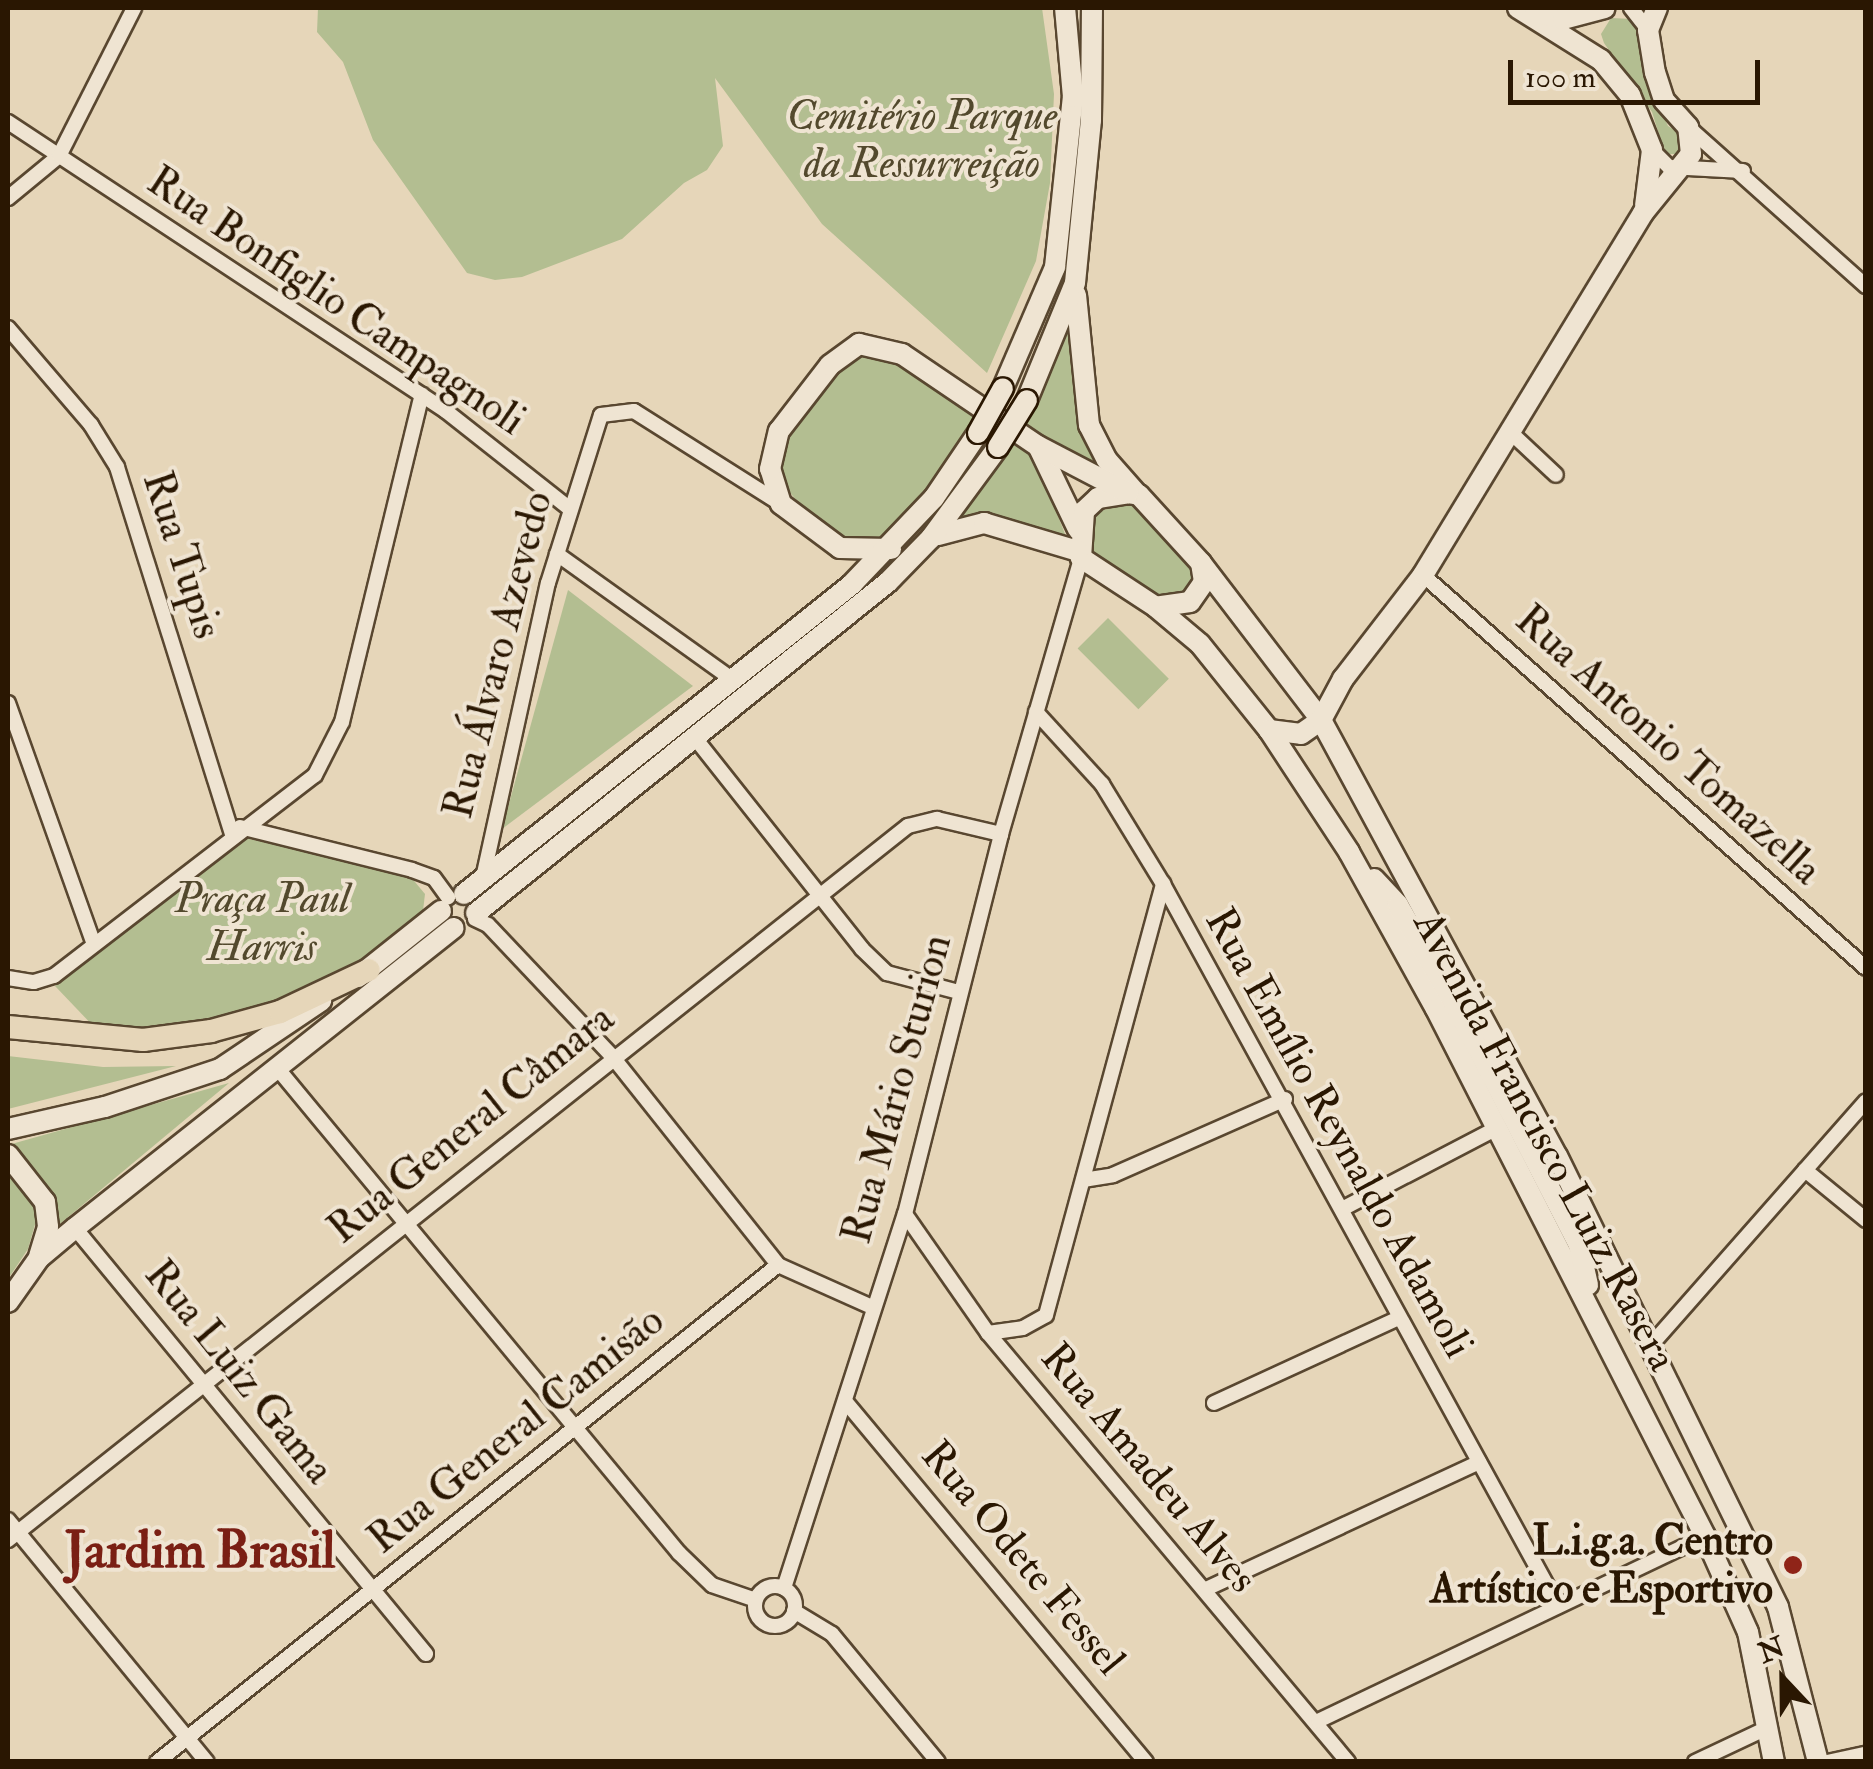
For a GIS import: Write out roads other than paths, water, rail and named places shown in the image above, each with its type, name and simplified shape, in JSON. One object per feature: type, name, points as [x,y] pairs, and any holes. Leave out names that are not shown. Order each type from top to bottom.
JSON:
[{"type":"main road","points":[[8,1028],[143,1040],[211,1032],[280,1012],[369,970]]},
{"type":"street","points":[[8,198],[59,156],[134,8]]},
{"type":"street","points":[[8,1302],[39,1258],[278,1069],[483,878],[891,549],[978,433],[1056,267],[1072,97],[1065,8]]},
{"type":"street","points":[[476,916],[888,582],[932,538],[998,446],[1027,400],[1076,283],[1092,120],[1092,8]]},
{"type":"street","points":[[1521,8],[1563,19],[1606,8]]},
{"type":"street","points":[[1521,8],[1602,60]]},
{"type":"street","points":[[1606,8],[1594,30],[1602,60],[1643,117],[1652,150],[1664,166],[1744,171]]},
{"type":"street","points":[[1631,8],[1648,30],[1664,100],[1688,127],[1744,171],[1866,286]]},
{"type":"street","points":[[1648,30],[1657,8]]},
{"type":"street","name":"Rua Bonfiglio Campagnoli","points":[[8,122],[422,395],[570,509]]},
{"type":"street","points":[[1269,730],[1301,734],[1321,720],[1343,678],[1423,575],[1642,213],[1684,165],[1694,142],[1688,127]]},
{"type":"street","points":[[1642,213],[1652,150]]},
{"type":"street","name":"Avenida Francisco Luiz Rasera","points":[[1076,283],[1089,425],[1107,460],[1133,494],[1200,564],[1296,680],[1321,720],[1589,1222],[1778,1607],[1802,1686],[1818,1762]]},
{"type":"street","name":"Rua Tupis","points":[[8,328],[91,425],[118,468],[236,831]]},
{"type":"street","points":[[852,584],[840,548],[781,504],[770,469],[779,431],[830,366],[859,344],[902,354],[1038,446],[1133,494]]},
{"type":"street","points":[[8,978],[34,982],[54,976],[236,831],[315,775],[342,722],[422,395]]},
{"type":"street","name":"Rua Álvaro Azevedo","points":[[483,878],[556,554],[594,426],[602,416],[634,411],[781,504]]},
{"type":"street","points":[[1509,431],[1556,475]]},
{"type":"street","points":[[1038,446],[1078,529],[1080,554]]},
{"type":"street","points":[[1078,529],[1098,498],[1133,494]]},
{"type":"street","name":"Avenida Francisco Luiz Rasera","points":[[932,538],[970,522],[984,523],[1080,554],[1102,573],[1156,607],[1200,644],[1269,730],[1349,852],[1594,1310],[1706,1536],[1748,1632],[1762,1684],[1774,1762]]},
{"type":"street","points":[[840,548],[891,549]]},
{"type":"street","points":[[556,554],[733,680]]},
{"type":"street","name":"Rua Mário Sturion","points":[[784,1588],[905,1214],[959,992],[1080,554]]},
{"type":"street","points":[[1156,607],[1198,595],[1200,564]]},
{"type":"street","points":[[1067,605],[1102,573]]},
{"type":"street","name":"Rua Antonio Tomazella","points":[[1423,575],[1866,968]]},
{"type":"street","points":[[1296,680],[1312,686],[1343,678]]},
{"type":"street","points":[[8,702],[94,944]]},
{"type":"street","name":"Rua Emílio Reynaldo Adamoli","points":[[1036,712],[1102,784],[1163,884],[1557,1604]]},
{"type":"street","points":[[695,738],[887,974],[959,992]]},
{"type":"street","name":"Rua General Câmara","points":[[11,1531],[908,826],[937,820],[1001,834]]},
{"type":"street","points":[[236,831],[423,874],[452,907],[488,925],[612,1056],[778,1265],[872,1308]]},
{"type":"street","points":[[1349,852],[1398,905],[1453,1000],[1579,1245],[1594,1310]]},
{"type":"street","points":[[988,1334],[1023,1328],[1046,1315],[1163,884]]},
{"type":"street","points":[[8,1129],[105,1107],[220,1069],[369,970],[452,907]]},
{"type":"street","points":[[278,1069],[702,1577],[756,1600],[766,1623],[786,1622],[794,1612]]},
{"type":"street","points":[[1083,1180],[1113,1175],[1284,1099]]},
{"type":"street","points":[[1651,1345],[1866,1101]]},
{"type":"street","points":[[1342,1209],[1497,1128]]},
{"type":"street","points":[[8,1155],[45,1202],[48,1227],[39,1258]]},
{"type":"street","points":[[1805,1170],[1866,1220]]},
{"type":"street","name":"Rua Amadeu Alves","points":[[905,1214],[988,1334],[1318,1721],[1348,1762]]},
{"type":"street","name":"Rua Luiz Gama","points":[[75,1228],[426,1654]]},
{"type":"street","name":"Rua General Camisão","points":[[157,1762],[778,1265]]},
{"type":"street","points":[[1214,1403],[1400,1318]]},
{"type":"street","name":"Rua Odete Fessel","points":[[845,1401],[1146,1762]]},
{"type":"street","points":[[1206,1589],[1479,1462]]},
{"type":"street","points":[[11,1531],[207,1762]]},
{"type":"street","points":[[1318,1721],[1706,1536]]},
{"type":"street","points":[[756,1600],[764,1589],[784,1588],[794,1612],[845,1648],[938,1762]]},
{"type":"street","points":[[1748,1632],[1778,1607]]},
{"type":"street","points":[[1762,1684],[1790,1678],[1802,1686]]},
{"type":"street","points":[[1695,1762],[1769,1727]]},
{"type":"street","points":[[1827,1762],[1866,1754]]},
{"type":"place","name":"L.i.g.a. Centro Artístico e Esportivo","points":[[1793,1565]]},
{"type":"district","name":"Jardim Brasil","points":[[200,1551]]},
{"type":"park label","name":"Cemitério Parque da Ressurreição","points":[[922,140]]},
{"type":"park label","name":"Praça Paul Harris","points":[[262,923]]}]
